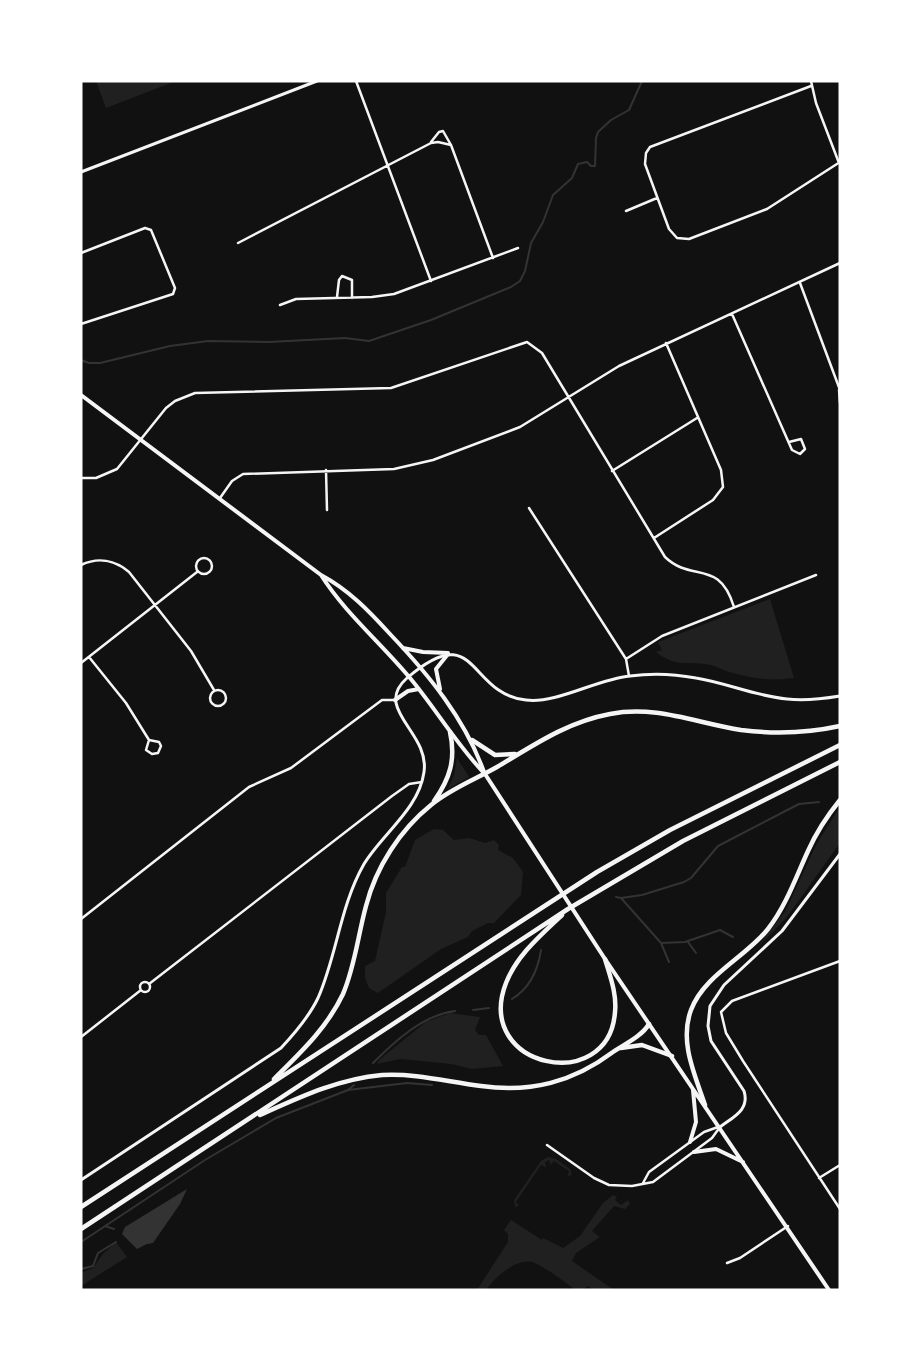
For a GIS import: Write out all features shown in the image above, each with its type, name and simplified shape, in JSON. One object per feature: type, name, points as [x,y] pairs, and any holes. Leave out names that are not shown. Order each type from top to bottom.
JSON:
[{"type":"highway","points":[[432,804],[571,725],[598,716],[624,712],[672,714],[728,727],[765,732],[806,732],[840,726]]},
{"type":"highway","points":[[265,1087],[310,1044],[333,1012],[349,977],[367,902],[379,872],[396,843],[432,804],[445,784],[451,770],[453,745],[450,732]]},
{"type":"highway","points":[[472,740],[495,755],[519,753]]},
{"type":"highway","points":[[81,1207],[597,872],[670,830],[840,745]]},
{"type":"highway","points":[[81,1229],[568,909],[683,841],[840,762]]},
{"type":"highway","points":[[705,1106],[687,1048],[687,1026],[690,1010],[708,984],[746,952],[769,928],[783,906],[816,834],[840,800]]},
{"type":"highway","points":[[568,909],[522,956],[506,984],[501,1004],[502,1018],[510,1037],[519,1048],[538,1060],[559,1064],[575,1062],[597,1049],[608,1035],[615,1014],[615,995],[605,960]]},
{"type":"highway","points":[[245,1122],[318,1089],[352,1080],[384,1075],[414,1075],[480,1086],[531,1086],[558,1082],[586,1071],[618,1049],[649,1024]]},
{"type":"highway","points":[[618,1049],[642,1045],[672,1056]]},
{"type":"main road","points":[[81,395],[321,575],[353,596],[404,648],[440,692],[472,740],[485,774]]},
{"type":"main road","points":[[321,575],[344,606],[419,689],[450,732],[485,774],[605,960],[830,1290]]},
{"type":"main road","points":[[404,648],[423,652],[448,653]]},
{"type":"main road","points":[[440,692],[436,669],[448,653]]},
{"type":"main road","points":[[395,700],[408,692],[419,689]]},
{"type":"main road","points":[[690,1142],[696,1122],[693,1088]]},
{"type":"main road","points":[[694,1152],[716,1150],[745,1163]]},
{"type":"street","points":[[81,172],[317,81]]},
{"type":"street","points":[[356,81],[431,281]]},
{"type":"street","points":[[811,81],[811,86],[839,162],[767,209],[689,239],[677,238],[669,230],[657,198],[645,164],[646,153],[656,143],[811,86]]},
{"type":"street","points":[[431,143],[435,136],[443,131],[451,145],[493,258]]},
{"type":"street","points":[[238,243],[431,143],[451,145]]},
{"type":"street","points":[[626,210],[657,198]]},
{"type":"street","points":[[81,253],[145,228],[151,230],[175,288],[173,294],[81,324]]},
{"type":"street","points":[[280,305],[296,299],[352,298],[394,294],[518,248]]},
{"type":"street","points":[[220,498],[232,481],[243,474],[394,469],[433,460],[520,427],[619,366],[840,263]]},
{"type":"street","points":[[337,297],[339,280],[342,276],[352,280],[352,298]]},
{"type":"street","points":[[800,283],[840,390],[840,403]]},
{"type":"street","points":[[732,314],[789,442],[795,453],[800,454],[805,448],[801,439],[789,442]]},
{"type":"street","points":[[81,478],[96,478],[117,469],[166,408],[174,401],[195,394],[391,388],[527,342],[542,353],[665,557],[672,564],[704,572],[722,583],[729,591],[734,607]]},
{"type":"street","points":[[654,538],[713,500],[723,487],[721,470],[666,343]]},
{"type":"street","points":[[612,471],[697,418]]},
{"type":"street","points":[[326,470],[326,510]]},
{"type":"street","points":[[528,508],[626,660],[629,676]]},
{"type":"street","points":[[81,663],[196,572],[197,562],[201,558],[210,561],[212,564],[210,572],[205,574],[196,572]]},
{"type":"street","points":[[81,565],[103,560],[122,566],[135,578],[191,651],[214,690],[225,693],[225,701],[218,706],[211,702],[210,696],[214,690]]},
{"type":"street","points":[[626,660],[662,636],[816,575]]},
{"type":"street","points":[[81,1180],[281,1048],[306,1018],[324,984],[346,905],[358,875],[374,850],[411,804],[422,782],[425,770],[422,748],[412,730],[396,709],[395,700],[398,688],[409,677],[437,657],[448,653],[463,658],[499,690],[524,700],[554,697],[629,676],[650,674],[697,678],[748,692],[786,699],[813,700],[840,696]]},
{"type":"street","points":[[90,657],[126,703],[149,740],[159,742],[161,746],[158,753],[152,754],[146,750],[149,740]]},
{"type":"street","points":[[81,919],[249,787],[291,768],[382,700],[395,700]]},
{"type":"street","points":[[81,1037],[141,990],[143,983],[149,984],[392,796],[409,784],[422,782]]},
{"type":"street","points":[[546,1145],[594,1178],[609,1185],[632,1186],[653,1182],[712,1138],[720,1127],[743,1109],[746,1099],[744,1091],[714,1047],[709,1034],[708,1019],[713,1001],[724,985],[782,932],[840,854]]},
{"type":"street","points":[[840,961],[732,1001],[721,1012],[726,1033],[840,1208]]},
{"type":"street","points":[[141,990],[149,991],[149,984]]},
{"type":"street","points":[[643,1183],[649,1172],[690,1142],[704,1132],[720,1127]]},
{"type":"street","points":[[820,1178],[840,1165]]},
{"type":"street","points":[[727,1263],[740,1258],[788,1226]]},
{"type":"shaded area","points":[[96,81],[176,81],[106,108]]},
{"type":"shaded area","points":[[770,599],[794,678],[763,679],[748,677],[711,665],[671,661],[656,652],[662,650],[658,642]]},
{"type":"shaded area","points":[[457,758],[469,777],[448,789],[454,775]]},
{"type":"shaded area","points":[[839,808],[840,843],[787,917],[757,948],[786,910],[816,845]]},
{"type":"shaded area","points":[[434,829],[443,830],[454,840],[470,838],[485,843],[494,840],[499,845],[498,850],[513,858],[523,872],[521,895],[494,923],[488,923],[472,931],[468,937],[441,949],[378,993],[369,988],[365,978],[365,966],[375,961],[386,912],[386,893],[402,867],[405,867],[415,840]]},
{"type":"shaded area","points":[[450,1013],[480,1017],[475,1030],[479,1035],[486,1035],[503,1066],[472,1069],[451,1064],[400,1059],[377,1064],[380,1059],[426,1022]]},
{"type":"shaded area","points":[[548,1157],[556,1159],[570,1169],[572,1175],[568,1176],[569,1171],[554,1161],[551,1165],[549,1160],[545,1162],[546,1167],[541,1165],[516,1202],[519,1206],[515,1207],[514,1200],[541,1161]]},
{"type":"shaded area","points":[[187,1189],[180,1204],[153,1243],[137,1249],[122,1234],[125,1227]]},
{"type":"shaded area","points":[[613,1195],[617,1197],[615,1200],[621,1205],[628,1200],[630,1204],[625,1209],[614,1206],[592,1231],[600,1237],[576,1253],[572,1261],[614,1290],[593,1290],[588,1286],[582,1290],[576,1290],[542,1267],[532,1262],[526,1262],[519,1263],[506,1270],[486,1290],[477,1290],[508,1242],[508,1234],[504,1230],[511,1220],[542,1240],[543,1238],[563,1248],[580,1236],[603,1203]]},
{"type":"shaded area","points":[[116,1242],[127,1257],[81,1286],[81,1273],[93,1268],[103,1254]]},
{"type":"waterway","points":[[81,360],[89,363],[100,363],[170,346],[208,341],[269,342],[345,338],[369,341],[431,320],[511,287],[520,281],[525,271],[531,243],[543,222],[553,195],[572,178],[578,164],[587,162],[591,166],[595,166],[598,132],[611,120],[629,110],[642,81]]},
{"type":"waterway","points":[[621,898],[642,895],[684,882],[691,878],[718,846],[799,804],[819,802]]},
{"type":"waterway","points":[[616,897],[621,898],[661,943],[685,942],[720,930],[733,937]]},
{"type":"waterway","points":[[688,942],[696,953]]},
{"type":"waterway","points":[[661,943],[669,962]]},
{"type":"waterway","points":[[512,999],[524,990],[532,978],[538,965],[541,950]]},
{"type":"waterway","points":[[473,1010],[489,1008]]},
{"type":"waterway","points":[[373,1063],[400,1038],[421,1023],[443,1013],[455,1011]]},
{"type":"waterway","points":[[348,1090],[407,1083],[432,1085]]},
{"type":"waterway","points":[[81,1242],[205,1160],[276,1118],[348,1090],[354,1085]]},
{"type":"waterway","points":[[105,1226],[114,1229]]},
{"type":"waterway","points":[[81,1269],[93,1266],[98,1253],[116,1242]]}]
